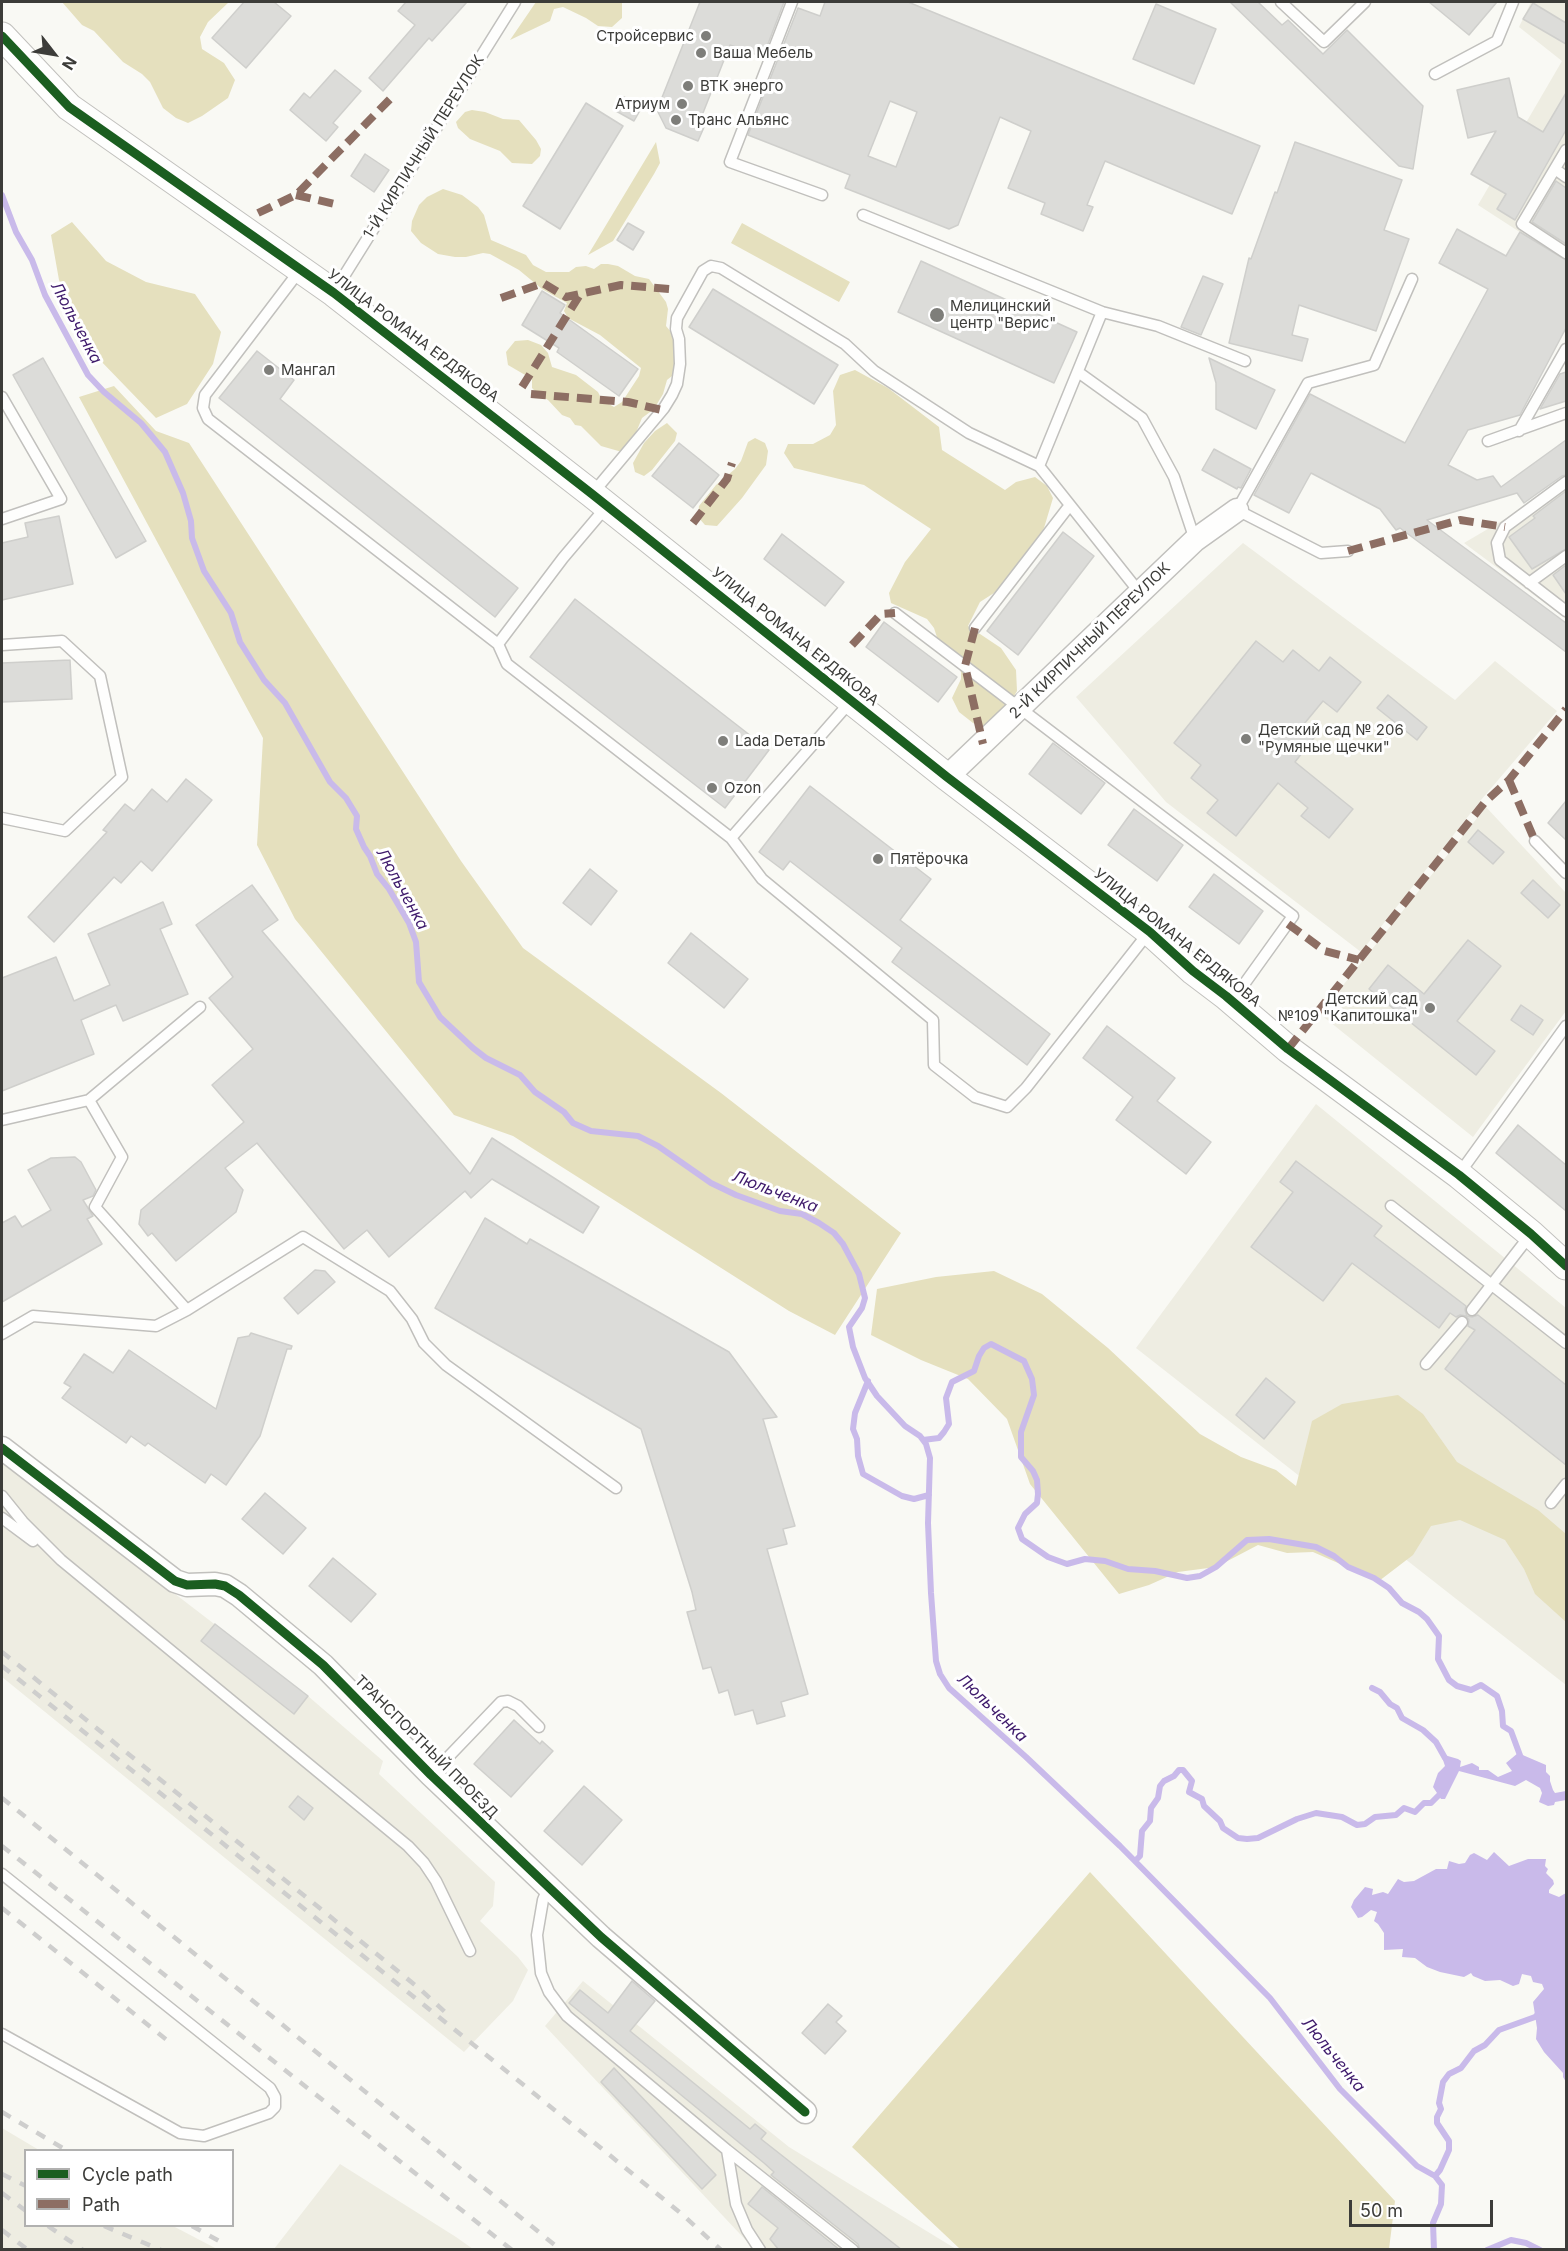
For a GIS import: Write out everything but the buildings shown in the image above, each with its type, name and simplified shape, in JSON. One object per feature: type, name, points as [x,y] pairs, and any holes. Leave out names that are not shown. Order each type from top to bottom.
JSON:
[{"type":"street","name":"УЛИЦА РОМАНА ЕРДЯКОВА","points":[[2,36],[69,106],[334,293],[947,777],[1149,932],[1288,1049],[1459,1174],[1532,1234],[1566,1266]]},
{"type":"street","name":"2-Й КИРПИЧНЫЙ ПЕРЕУЛОК","points":[[947,777],[1195,540],[1237,510]]},
{"type":"street","name":"ТРАНСПОРТНЫЙ ПРОЕЗД","points":[[2,1448],[176,1581],[187,1585],[225,1586],[239,1595],[323,1665],[431,1775],[601,1937],[806,2112]]},
{"type":"lane","name":"1-Й КИРПИЧНЫЙ ПЕРЕУЛОК","points":[[334,293],[515,2]]},
{"type":"lane","points":[[792,2],[730,162],[822,195]]},
{"type":"lane","points":[[1281,2],[1324,42],[1365,2]]},
{"type":"lane","points":[[1435,74],[1497,41],[1512,2]]},
{"type":"lane","points":[[1566,150],[1522,224],[1566,252]]},
{"type":"lane","points":[[1555,169],[1566,177]]},
{"type":"lane","points":[[863,215],[1102,312],[1158,326],[1245,362]]},
{"type":"lane","points":[[498,644],[563,558],[599,500],[672,395],[677,384],[680,364],[676,328],[678,318],[703,272],[711,266],[721,268],[845,344],[874,370],[969,433],[1039,466],[1140,593]]},
{"type":"lane","points":[[300,270],[205,395],[203,408],[208,419],[498,644],[507,664],[731,838],[762,879],[933,1020],[934,1065],[975,1097],[1007,1107],[1026,1088],[1149,932]]},
{"type":"lane","points":[[1348,551],[1321,553],[1237,510],[1308,383],[1374,365],[1412,279]]},
{"type":"lane","points":[[1039,466],[1102,312]]},
{"type":"lane","points":[[1519,431],[1566,349]]},
{"type":"lane","points":[[1078,372],[1142,418],[1174,477],[1195,540]]},
{"type":"lane","points":[[2,397],[62,500],[2,519]]},
{"type":"lane","points":[[1488,441],[1566,413]]},
{"type":"lane","points":[[1566,482],[1504,527],[1497,543],[1500,560],[1566,611]]},
{"type":"lane","points":[[975,628],[1070,505]]},
{"type":"lane","points":[[1529,583],[1566,556]]},
{"type":"lane","points":[[895,613],[1293,916],[1232,1001]]},
{"type":"lane","points":[[2,645],[62,641],[100,676],[122,777],[65,831],[2,818]]},
{"type":"lane","points":[[731,838],[851,700]]},
{"type":"lane","points":[[1535,841],[1566,873]]},
{"type":"lane","points":[[2,1120],[88,1100],[200,1007]]},
{"type":"lane","points":[[1459,1174],[1566,1026]]},
{"type":"lane","points":[[88,1100],[122,1157],[95,1207],[187,1310]]},
{"type":"lane","points":[[1391,1206],[1566,1343]]},
{"type":"lane","points":[[1472,1310],[1532,1234]]},
{"type":"lane","points":[[2,1334],[33,1316],[156,1326],[187,1310],[303,1237],[390,1291],[412,1319],[424,1344],[446,1365],[616,1488]]},
{"type":"lane","points":[[1426,1364],[1462,1322]]},
{"type":"lane","points":[[1551,1503],[1566,1485]]},
{"type":"lane","points":[[2,1496],[23,1522],[61,1560]]},
{"type":"lane","points":[[2,1518],[61,1560],[408,1846],[424,1863],[436,1881],[470,1951]]},
{"type":"lane","points":[[431,1775],[501,1702],[508,1701],[518,1706],[539,1727]]},
{"type":"lane","points":[[2,1874],[270,2088],[275,2097],[275,2107],[269,2113],[204,2136],[180,2133],[2,2034]]},
{"type":"lane","points":[[548,1888],[543,1900],[537,1935],[541,1974],[549,1992],[567,2016],[727,2150],[853,2250]]},
{"type":"lane","points":[[727,2150],[736,2204],[747,2230],[760,2250]]},
{"type":"shaded area","points":[[62,2],[229,2],[208,22],[200,37],[202,49],[224,63],[235,80],[228,98],[188,123],[176,118],[163,108],[150,82],[123,62],[94,31],[82,25]]},
{"type":"shaded area","points":[[536,2],[622,2],[622,18],[612,27],[598,26],[563,7],[554,9],[550,21],[510,40]]},
{"type":"shaded area","points":[[1531,2],[1566,2],[1566,262],[1478,205],[1562,61],[1519,27]]},
{"type":"shaded area","points":[[472,110],[503,119],[519,120],[536,140],[541,149],[540,156],[532,164],[512,163],[500,151],[470,139],[458,128],[456,122],[465,112]]},
{"type":"shaded area","points":[[656,142],[660,163],[654,174],[613,241],[588,255]]},
{"type":"shaded area","points":[[443,189],[462,195],[478,207],[484,215],[491,240],[526,255],[533,265],[546,272],[569,272],[576,267],[586,266],[594,269],[601,264],[618,266],[635,276],[649,279],[666,302],[668,309],[666,326],[671,332],[674,344],[676,367],[672,376],[667,380],[663,394],[654,409],[642,418],[635,435],[622,452],[601,446],[581,426],[575,425],[570,418],[562,415],[532,388],[532,379],[508,365],[506,352],[515,341],[528,340],[541,345],[548,353],[552,367],[576,375],[598,392],[602,400],[614,407],[622,402],[639,376],[641,368],[600,335],[568,318],[564,311],[567,303],[542,289],[519,270],[490,254],[455,257],[438,254],[421,243],[411,231],[412,221],[419,205],[427,197]]},
{"type":"shaded area","points":[[72,222],[106,261],[146,282],[195,294],[221,332],[213,364],[187,404],[156,418],[97,357],[76,319],[59,280],[51,235]]},
{"type":"shaded area","points":[[742,223],[850,282],[839,302],[731,243]]},
{"type":"shaded area","points":[[855,370],[888,388],[939,427],[942,450],[1005,490],[1016,482],[1035,477],[1047,486],[1053,498],[1044,528],[1023,561],[994,593],[980,602],[968,626],[1001,648],[1016,670],[1017,691],[1006,710],[992,724],[982,727],[959,712],[952,698],[961,679],[961,672],[957,665],[943,656],[934,628],[927,619],[891,603],[889,593],[905,562],[931,529],[864,485],[794,468],[784,453],[788,444],[813,444],[830,435],[836,425],[833,391],[840,375]]},
{"type":"shaded area","points":[[114,386],[156,431],[189,443],[461,861],[523,948],[721,1093],[901,1233],[835,1335],[789,1311],[513,1136],[454,1115],[295,919],[257,845],[263,738],[79,397]]},
{"type":"shaded area","points":[[667,423],[677,433],[675,441],[652,470],[644,476],[635,472],[633,463],[644,443],[655,431]]},
{"type":"shaded area","points":[[755,438],[765,443],[768,451],[766,465],[742,498],[717,526],[705,525],[698,517],[699,506],[716,485],[735,469],[741,461],[748,442]]},
{"type":"shaded area","points":[[1566,483],[1566,619],[1464,543]]},
{"type":"shaded area","points":[[1243,543],[1455,700],[1495,661],[1557,711],[1481,800],[1361,952],[1166,802],[1076,697]]},
{"type":"shaded area","points":[[1486,807],[1566,893],[1566,1011],[1473,1137],[1320,1014]]},
{"type":"shaded area","points":[[1316,1104],[1566,1308],[1566,1685],[1136,1348]]},
{"type":"shaded area","points":[[994,1271],[1042,1294],[1108,1348],[1200,1434],[1241,1457],[1276,1470],[1296,1486],[1312,1421],[1342,1404],[1398,1395],[1423,1414],[1457,1462],[1538,1510],[1566,1534],[1566,1622],[1535,1594],[1524,1569],[1505,1540],[1460,1520],[1431,1526],[1413,1555],[1379,1581],[1313,1552],[1287,1553],[1258,1545],[1216,1567],[1178,1572],[1149,1585],[1119,1594],[1030,1484],[1007,1419],[968,1379],[921,1360],[871,1335],[877,1289],[936,1277]]},
{"type":"shaded area","points":[[2,1461],[308,1696],[383,1761],[379,1774],[495,1882],[493,1906],[480,1921],[518,1957],[528,1970],[513,2001],[464,2052],[2,1677]]},
{"type":"shaded area","points":[[1518,1753],[1546,1765],[1546,1772],[1550,1776],[1553,1790],[1555,1793],[1566,1791],[1566,1800],[1548,1806],[1539,1802],[1542,1793],[1540,1788],[1526,1780],[1515,1786],[1459,1771],[1445,1799],[1441,1799],[1433,1787],[1438,1773],[1445,1766],[1441,1754],[1461,1761],[1460,1767],[1472,1763],[1479,1767],[1479,1770],[1488,1770],[1498,1777],[1512,1771],[1506,1763]]},
{"type":"shaded area","points":[[1494,1852],[1509,1866],[1528,1859],[1546,1859],[1545,1866],[1548,1869],[1546,1873],[1554,1884],[1549,1893],[1559,1897],[1566,1893],[1566,2082],[1563,2073],[1544,2052],[1536,2039],[1537,2028],[1533,2002],[1544,1989],[1542,1984],[1533,1982],[1531,1976],[1522,1974],[1519,1984],[1513,1986],[1500,1980],[1485,1981],[1471,1973],[1464,1977],[1440,1972],[1427,1967],[1415,1958],[1402,1957],[1403,1949],[1384,1950],[1384,1933],[1374,1921],[1377,1912],[1371,1910],[1358,1918],[1351,1907],[1365,1887],[1373,1889],[1372,1895],[1383,1892],[1388,1894],[1398,1879],[1404,1882],[1414,1881],[1436,1869],[1447,1869],[1449,1861],[1465,1863],[1474,1853],[1487,1860]]},
{"type":"shaded area","points":[[1090,1872],[1395,2201],[1389,2249],[960,2249],[852,2147]]},
{"type":"shaded area","points":[[583,1981],[789,2147],[956,2249],[754,2249],[545,2026]]},
{"type":"shaded area","points":[[2,2128],[37,2149],[24,2149],[24,2227],[175,2227],[217,2249],[2,2249]]},
{"type":"shaded area","points":[[340,2164],[456,2237],[473,2249],[274,2249]]},
{"type":"waterway","name":"Люльченка","points":[[2,195],[16,232],[32,260],[45,295],[88,375],[104,392],[141,423],[165,452],[183,493],[191,521],[192,538],[204,571],[231,613],[240,642],[264,680],[285,703],[330,782],[346,798],[357,816],[356,829],[377,874],[389,889],[409,923],[416,942],[419,982],[440,1017],[486,1058],[520,1075],[535,1092],[564,1112],[573,1123],[591,1131],[638,1136],[658,1146],[711,1183],[780,1211],[802,1214],[834,1233],[843,1244],[859,1274],[865,1298],[862,1308],[849,1327],[853,1347],[865,1378],[877,1396],[905,1426],[920,1436],[926,1444],[930,1458],[928,1523],[931,1593],[936,1661],[940,1674],[949,1688],[1120,1846],[1270,1998],[1340,2089],[1417,2166],[1435,2176],[1442,2185],[1441,2204],[1433,2223],[1434,2250]]},
{"type":"waterway","points":[[923,1440],[939,1438],[944,1432],[949,1424],[946,1398],[952,1382],[974,1371],[984,1348],[991,1344],[1024,1361],[1032,1379],[1034,1395],[1021,1432],[1021,1457],[1033,1471],[1037,1480],[1038,1494],[1037,1503],[1025,1514],[1018,1528],[1022,1539],[1048,1557],[1067,1564],[1085,1559],[1105,1561],[1128,1569],[1155,1571],[1187,1578],[1200,1576],[1216,1567],[1247,1540],[1269,1539],[1316,1547],[1334,1556],[1348,1567],[1374,1578],[1389,1588],[1402,1603],[1427,1619],[1439,1636],[1438,1659],[1449,1680],[1457,1686],[1471,1690],[1481,1685],[1497,1696],[1502,1711],[1503,1726],[1511,1731],[1521,1758]]},
{"type":"waterway","points":[[868,1381],[855,1413],[853,1429],[863,1474],[902,1496],[914,1499],[929,1495]]},
{"type":"waterway","points":[[1372,1688],[1380,1692],[1390,1704],[1397,1708],[1402,1718],[1423,1730],[1436,1742],[1445,1758]]},
{"type":"waterway","points":[[1135,1861],[1140,1856],[1142,1831],[1150,1821],[1151,1808],[1158,1798],[1160,1786],[1179,1770],[1183,1770],[1192,1781],[1189,1792],[1202,1799],[1204,1806],[1220,1821],[1223,1828],[1238,1838],[1247,1839],[1258,1838],[1297,1819],[1316,1813],[1342,1817],[1357,1825],[1365,1824],[1375,1817],[1396,1815],[1404,1808],[1415,1812],[1424,1803],[1431,1803],[1442,1792]]},
{"type":"waterway","points":[[1435,2176],[1449,2150],[1449,2141],[1437,2123],[1441,2109],[1439,2103],[1443,2082],[1449,2074],[1461,2068],[1474,2051],[1485,2045],[1499,2030],[1535,2017],[1540,2012]]},
{"type":"waterway","name":"Люльченка","points":[[1487,2250],[1511,2240],[1526,2243],[1540,2250]]},
{"type":"railway","points":[[2,1652],[420,1989],[445,2012]]},
{"type":"railway","points":[[2,1666],[536,2095],[683,2215],[721,2250]]},
{"type":"railway","points":[[2,1798],[561,2250]]},
{"type":"railway","points":[[2,1846],[512,2250]]},
{"type":"railway","points":[[2,1908],[168,2041]]},
{"type":"railway","points":[[2,2112],[64,2149]]},
{"type":"railway","points":[[2,2174],[24,2185]]},
{"type":"railway","points":[[2,2193],[24,2210]]},
{"type":"railway","points":[[49,2227],[83,2250]]},
{"type":"railway","points":[[106,2227],[161,2250]]},
{"type":"railway","points":[[194,2227],[221,2242]]},
{"type":"railway","points":[[2,2230],[28,2250]]},
{"type":"marked path","points":[[258,213],[296,195],[394,95]]},
{"type":"marked path","points":[[296,195],[339,205]]},
{"type":"marked path","points":[[501,298],[543,283],[566,297],[621,285],[670,289]]},
{"type":"marked path","points":[[522,387],[581,293]]},
{"type":"marked path","points":[[531,394],[628,402],[662,410]]},
{"type":"marked path","points":[[693,523],[727,479],[732,463]]},
{"type":"marked path","points":[[1348,551],[1460,520],[1505,527]]},
{"type":"marked path","points":[[852,645],[881,614],[895,613]]},
{"type":"marked path","points":[[975,628],[965,666],[983,744]]},
{"type":"marked path","points":[[1288,1049],[1485,802],[1509,780],[1566,709]]},
{"type":"marked path","points":[[1509,780],[1535,841]]},
{"type":"marked path","points":[[1288,924],[1325,951],[1359,960]]},
{"type":"cycle path","points":[[2,36],[69,107],[334,293],[592,494],[947,777],[1150,932],[1193,971],[1288,1049],[1459,1175],[1566,1266]]},
{"type":"cycle path","points":[[2,1448],[175,1581],[187,1585],[225,1586],[239,1595],[323,1665],[431,1775],[601,1937],[805,2112]]},
{"type":"place","name":"Стройсервис","points":[[706,36]]},
{"type":"place","name":"Ваша Мебель","points":[[701,53]]},
{"type":"place","name":"ВТК энерго","points":[[688,86]]},
{"type":"place","name":"Атриум","points":[[682,104]]},
{"type":"place","name":"Транс Альянс","points":[[676,120]]},
{"type":"place","name":"Мелицинский центр \"Верис\"","points":[[937,315]]},
{"type":"place","name":"Мангал","points":[[269,370]]},
{"type":"place","name":"Детский сад № 206 \"Румяные щечки\"","points":[[1246,739]]},
{"type":"place","name":"Lada Dеталь","points":[[723,741]]},
{"type":"place","name":"Ozon","points":[[712,788]]},
{"type":"place","name":"Пятёрочка","points":[[878,859]]},
{"type":"place","name":"Детский сад №109 \"Капитошка\"","points":[[1430,1008]]}]
